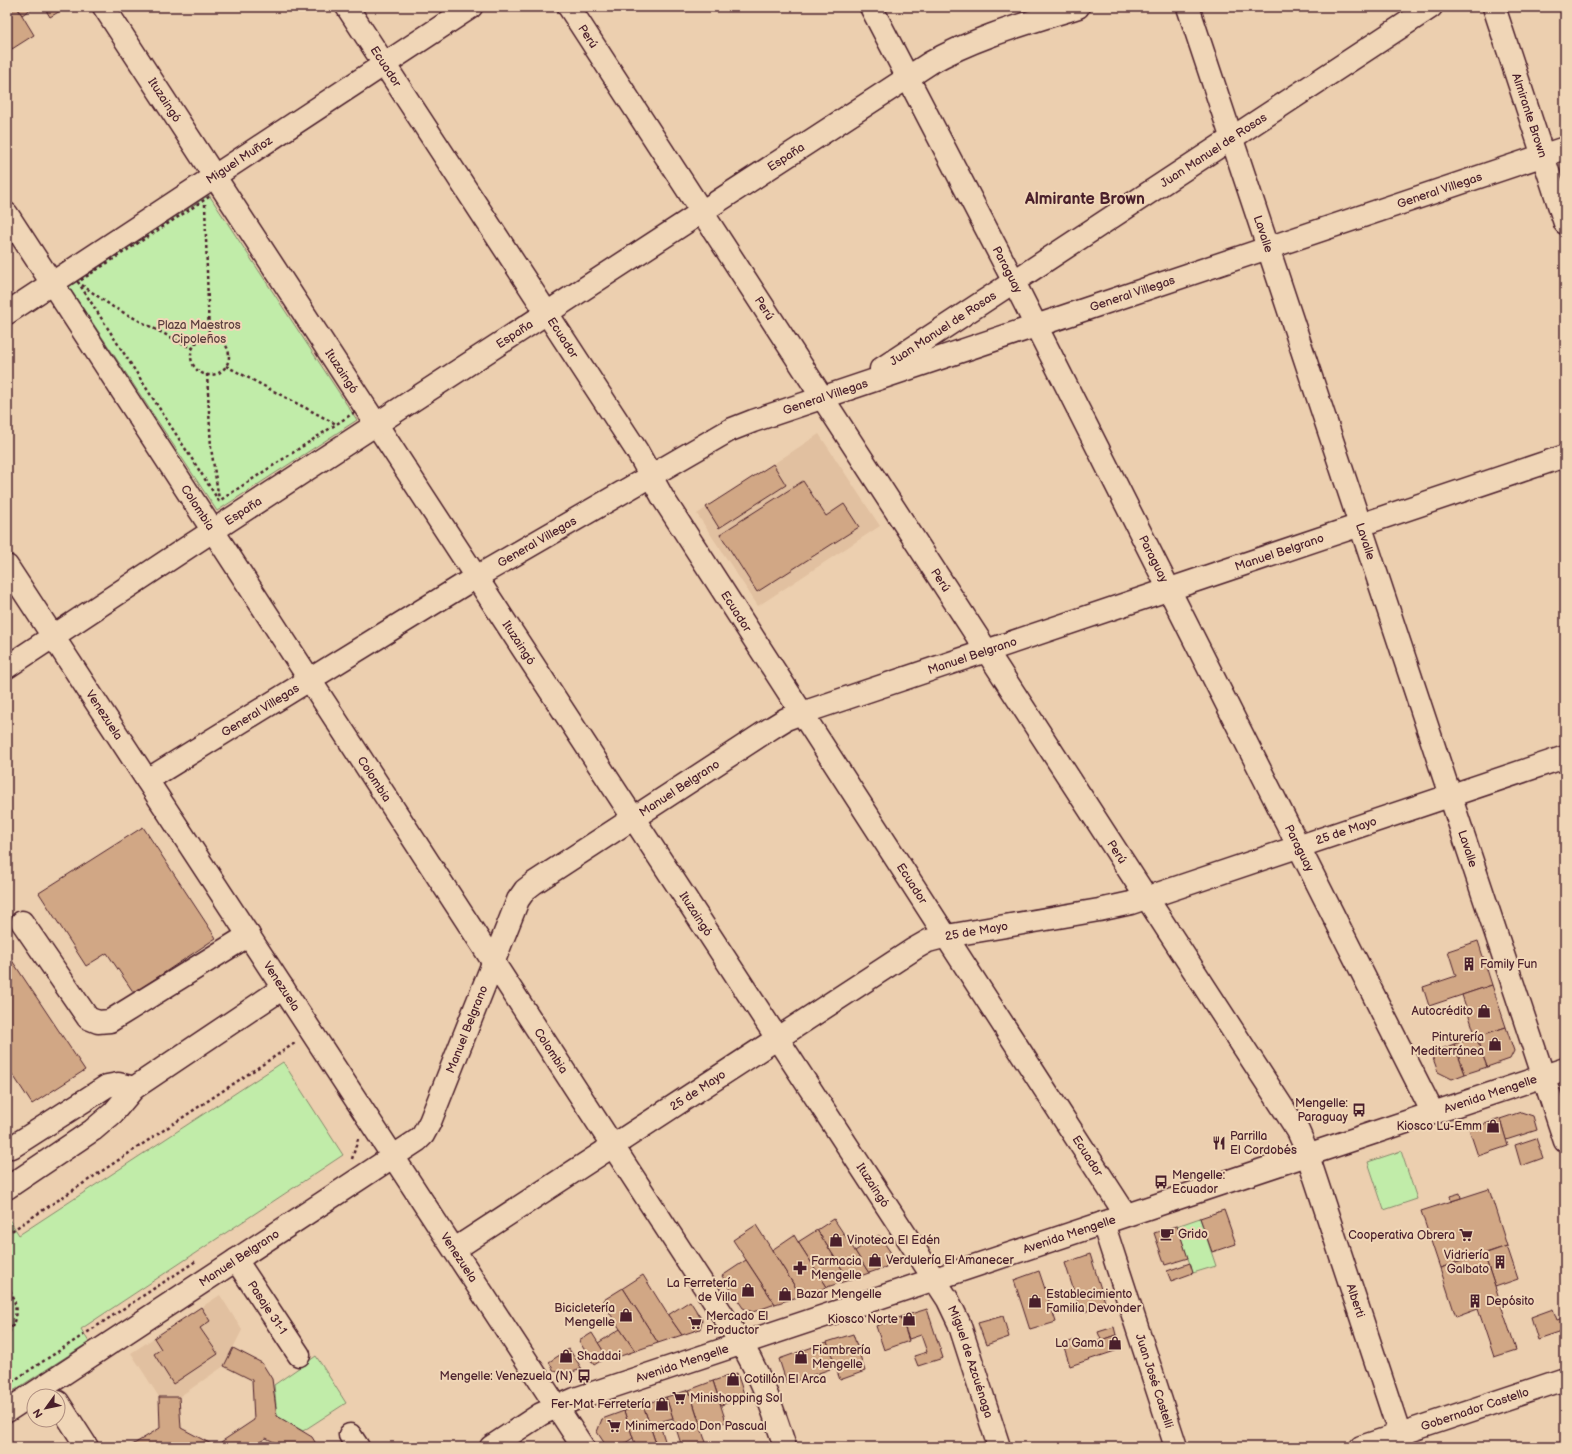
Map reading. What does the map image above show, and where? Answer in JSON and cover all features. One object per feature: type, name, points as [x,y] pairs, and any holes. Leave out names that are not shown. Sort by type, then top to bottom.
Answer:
[{"type":"street","name":"Ituzaingó","points":[[104,7],[935,1279]]},
{"type":"street","name":"Ecuador","points":[[347,7],[637,451],[663,498],[1126,1215]]},
{"type":"street","name":"Miguel Muñoz","points":[[7,313],[471,7]]},
{"type":"street","name":"Perú","points":[[569,7],[1296,1128],[1308,1154]]},
{"type":"street","name":"Paraguay","points":[[871,7],[1014,282],[1433,1113]]},
{"type":"street","name":"España","points":[[7,667],[376,424],[935,60],[988,37],[1078,7]]},
{"type":"street","name":"Lavalle","points":[[1188,7],[1565,1141]]},
{"type":"street","name":"Juan Manuel de Rosas","points":[[856,386],[1432,7]]},
{"type":"street","name":"Almirante Brown","points":[[1494,7],[1565,223]]},
{"type":"street","name":"General Villegas","points":[[147,780],[476,577],[730,430],[822,397],[1565,148]]},
{"type":"street","name":"Colombia","points":[[7,214],[754,1364],[763,1383],[785,1447]]},
{"type":"street","name":"Manuel Belgrano","points":[[61,1388],[236,1260],[418,1140],[426,1129],[518,900],[525,890],[773,726],[802,713],[1565,456]]},
{"type":"street","name":"Venezuela","points":[[7,566],[583,1447]]},
{"type":"street","name":"25 de Mayo","points":[[455,1250],[928,941],[946,936],[1099,910],[1131,903],[1565,757]]},
{"type":"street","points":[[22,922],[88,1018],[98,1022],[110,1021],[249,936]]},
{"type":"street","points":[[7,1188],[93,1130],[113,1113],[134,1088],[283,988]]},
{"type":"street","name":"Avenida Mengelle","points":[[491,1447],[557,1406],[575,1399],[1565,1069]]},
{"type":"street","points":[[7,1146],[12,1146],[107,1086],[118,1084],[134,1088]]},
{"type":"street","name":"Alberti","points":[[1308,1154],[1402,1441]]},
{"type":"street","name":"Juan José Castelli","points":[[1103,1223],[1176,1447]]},
{"type":"street","name":"Pasaje 31-1","points":[[236,1260],[299,1355]]},
{"type":"street","name":"Miguel de Azcuénaga","points":[[935,1279],[948,1300],[959,1323],[999,1447]]},
{"type":"street","name":"Gobernador Castello","points":[[1361,1447],[1402,1441],[1565,1379]]},
{"type":"street","name":"Manuel Belgrano","points":[[7,1411],[26,1404]]},
{"type":"street","points":[[66,1414],[87,1447]]},
{"type":"path","points":[[78,282],[215,193],[358,410],[219,501]]},
{"type":"path","points":[[205,199],[209,338]]},
{"type":"path","points":[[78,282],[113,307],[193,349]]},
{"type":"path","points":[[78,282],[219,501]]},
{"type":"path","points":[[209,338],[218,339],[226,348],[228,360],[226,366],[217,374],[208,374],[199,371],[194,366],[192,361],[193,349],[200,340],[209,338]]},
{"type":"path","points":[[226,366],[336,424]]},
{"type":"path","points":[[208,374],[211,448],[219,501]]},
{"type":"path","points":[[7,1234],[295,1043],[299,1050]]},
{"type":"path","points":[[347,1163],[354,1158],[359,1140],[354,1134]]},
{"type":"path","points":[[7,1385],[202,1257]]},
{"type":"path","points":[[7,1285],[16,1304],[16,1310],[13,1327],[7,1335]]},
{"type":"shaded area","points":[[819,434],[880,526],[758,606],[697,514]]},
{"type":"shaded area","points":[[220,1295],[242,1330],[224,1366],[179,1397],[159,1397],[131,1353]]},
{"type":"green space","name":"Plaza Maestros Cipoleños","points":[[209,195],[357,420],[217,511],[69,287]]},
{"type":"green space","points":[[283,1062],[343,1155],[81,1329],[89,1342],[7,1395],[7,1216],[19,1235]]},
{"type":"green space","points":[[1401,1151],[1417,1199],[1384,1210],[1368,1162]]},
{"type":"green space","points":[[1200,1218],[1216,1266],[1193,1273],[1177,1226]]},
{"type":"green space","points":[[316,1356],[346,1403],[303,1431],[277,1416],[274,1385]]},
{"type":"building","points":[[7,7],[17,7],[34,35],[12,49],[7,42]]},
{"type":"building","points":[[17,7],[34,7],[22,15]]},
{"type":"building","points":[[44,7],[67,7],[50,17]]},
{"type":"building","points":[[773,464],[786,485],[719,528],[706,507]]},
{"type":"building","points":[[803,481],[826,516],[844,504],[859,527],[757,592],[720,534]]},
{"type":"building","points":[[143,827],[216,938],[134,993],[107,953],[86,966],[39,893]]},
{"type":"building","name":"Family Fun","points":[[1478,941],[1492,985],[1429,1006],[1423,987],[1456,976],[1448,951]]},
{"type":"building","points":[[7,953],[85,1070],[32,1104],[13,1075],[7,1079]]},
{"type":"building","name":"Autocrédito","points":[[1492,985],[1506,1027],[1476,1037],[1462,995]]},
{"type":"building","name":"Pinturería Mediterránea","points":[[1506,1027],[1514,1051],[1510,1059],[1487,1067],[1476,1037]]},
{"type":"building","points":[[1476,1037],[1487,1067],[1465,1074],[1454,1044]]},
{"type":"building","points":[[1454,1044],[1465,1074],[1452,1079],[1438,1072],[1431,1053]]},
{"type":"building","points":[[1521,1112],[1533,1116],[1537,1130],[1506,1140],[1500,1119]]},
{"type":"building","points":[[1500,1119],[1508,1146],[1478,1156],[1469,1129]]},
{"type":"building","points":[[1536,1138],[1543,1158],[1521,1166],[1515,1145]]},
{"type":"building","name":"Cooperativa Obrera","points":[[1489,1189],[1507,1246],[1440,1268],[1421,1211]]},
{"type":"building","points":[[1460,1193],[1461,1198],[1451,1201],[1450,1196]]},
{"type":"building","points":[[1224,1210],[1236,1244],[1212,1252],[1200,1218]]},
{"type":"building","name":"Vinoteca El Edén","points":[[834,1219],[869,1273],[849,1280],[817,1230]]},
{"type":"building","points":[[756,1225],[801,1296],[775,1304],[733,1240]]},
{"type":"building","points":[[1177,1226],[1188,1258],[1165,1265],[1154,1233]]},
{"type":"building","points":[[817,1230],[849,1280],[827,1287],[798,1242]]},
{"type":"building","name":"Farmacia Mengelle","points":[[794,1235],[827,1287],[801,1296],[772,1250]]},
{"type":"building","name":"Verdulería El Amanecer","points":[[879,1235],[891,1253],[886,1267],[869,1273],[855,1251]]},
{"type":"building","name":"Vidriería Galbato","points":[[1507,1246],[1518,1279],[1495,1287],[1484,1254]]},
{"type":"building","points":[[1090,1254],[1106,1305],[1081,1313],[1065,1263]]},
{"type":"building","name":"Depósito","points":[[1484,1254],[1516,1350],[1494,1357],[1478,1309],[1456,1317],[1440,1268]]},
{"type":"building","name":"La Ferretería de Villa","points":[[746,1260],[775,1304],[753,1312],[743,1308],[722,1276]]},
{"type":"building","points":[[1190,1263],[1193,1273],[1171,1281],[1167,1271]]},
{"type":"building","name":"Establecimiento Familia Devonder","points":[[1039,1271],[1056,1322],[1030,1330],[1014,1280]]},
{"type":"building","points":[[643,1275],[682,1335],[658,1343],[623,1288]]},
{"type":"building","name":"Bicicletería Mengelle","points":[[623,1288],[658,1343],[635,1351],[602,1301]]},
{"type":"building","points":[[690,1301],[702,1320],[700,1329],[682,1335],[668,1315]]},
{"type":"building","points":[[201,1307],[210,1321],[200,1328],[218,1354],[173,1384],[154,1354],[161,1349],[154,1338]]},
{"type":"building","points":[[927,1309],[943,1358],[918,1366],[914,1356],[927,1352],[921,1335],[909,1339],[901,1317]]},
{"type":"building","points":[[1553,1309],[1557,1320],[1565,1317],[1565,1331],[1538,1340],[1531,1317]]},
{"type":"building","points":[[1003,1316],[1009,1337],[986,1345],[978,1323]]},
{"type":"building","points":[[901,1317],[909,1341],[884,1350],[876,1326]]},
{"type":"building","points":[[1114,1327],[1116,1335],[1101,1340],[1098,1332]]},
{"type":"building","points":[[620,1329],[635,1351],[609,1360],[598,1343]]},
{"type":"building","points":[[592,1333],[607,1357],[594,1365],[579,1341]]},
{"type":"building","points":[[853,1334],[865,1371],[840,1380],[827,1342]]},
{"type":"building","points":[[1116,1335],[1121,1349],[1070,1366],[1063,1344],[1078,1339],[1080,1347]]},
{"type":"building","points":[[827,1342],[836,1367],[787,1384],[779,1359]]},
{"type":"building","points":[[233,1348],[262,1363],[272,1379],[277,1416],[312,1437],[318,1447],[284,1447],[266,1438],[252,1447],[177,1447],[171,1443],[165,1447],[129,1447],[160,1428],[159,1397],[179,1397],[181,1428],[215,1446],[254,1420],[252,1380],[224,1366]]},
{"type":"building","name":"Shaddai","points":[[569,1349],[582,1369],[565,1374],[554,1371],[549,1362]]},
{"type":"building","points":[[737,1373],[745,1397],[721,1405],[713,1381]]},
{"type":"building","points":[[713,1381],[726,1422],[702,1430],[689,1390]]},
{"type":"building","points":[[689,1390],[708,1447],[682,1447],[666,1397]]},
{"type":"building","points":[[666,1397],[673,1418],[659,1422],[667,1447],[657,1447],[643,1405]]},
{"type":"building","points":[[643,1405],[657,1447],[636,1447],[624,1411]]},
{"type":"building","name":"Minimercado Don Pascual","points":[[624,1411],[633,1438],[619,1447],[607,1447],[597,1432],[602,1419]]},
{"type":"place","name":"Family Fun","points":[[1469,964]]},
{"type":"place","name":"Autocrédito","points":[[1484,1011]]},
{"type":"place","name":"Pinturería Mediterránea","points":[[1495,1044]]},
{"type":"place","name":"Mengelle: Paraguay","points":[[1359,1110]]},
{"type":"place","name":"Kiosco Lu-Emm","points":[[1493,1126]]},
{"type":"place","name":"Parrilla El Cordobés","points":[[1219,1143]]},
{"type":"place","name":"Mengelle: Ecuador","points":[[1161,1182]]},
{"type":"place","name":"Grido","points":[[1167,1234]]},
{"type":"place","name":"Cooperativa Obrera","points":[[1466,1235]]},
{"type":"place","name":"Vinoteca El Edén","points":[[836,1240]]},
{"type":"place","name":"Verdulería El Amanecer","points":[[875,1260]]},
{"type":"place","name":"Vidriería Galbato","points":[[1500,1262]]},
{"type":"place","name":"Farmacia Mengelle","points":[[800,1268]]},
{"type":"place","name":"La Ferretería de Villa","points":[[748,1290]]},
{"type":"place","name":"Bazar Mengelle","points":[[785,1294]]},
{"type":"place","name":"Establecimiento Familia Devonder","points":[[1035,1301]]},
{"type":"place","name":"Depósito","points":[[1475,1301]]},
{"type":"place","name":"Bicicletería Mengelle","points":[[626,1315]]},
{"type":"place","name":"Kiosco Norte","points":[[909,1319]]},
{"type":"place","name":"Mercado El Productor","points":[[695,1323]]},
{"type":"place","name":"La Gama","points":[[1115,1343]]},
{"type":"place","name":"Shaddai","points":[[566,1356]]},
{"type":"place","name":"Fiambrería Mengelle","points":[[801,1357]]},
{"type":"place","name":"Mengelle: Venezuela (N)","points":[[584,1376]]},
{"type":"place","name":"Cotillón El Arca","points":[[733,1379]]},
{"type":"place","name":"Minishopping Sol","points":[[679,1398]]},
{"type":"place","name":"Fer-Mat Ferretería","points":[[662,1404]]},
{"type":"place","name":"Minimercado Don Pascual","points":[[614,1426]]},
{"type":"district","name":"Almirante Brown","points":[[1085,199]]}]
